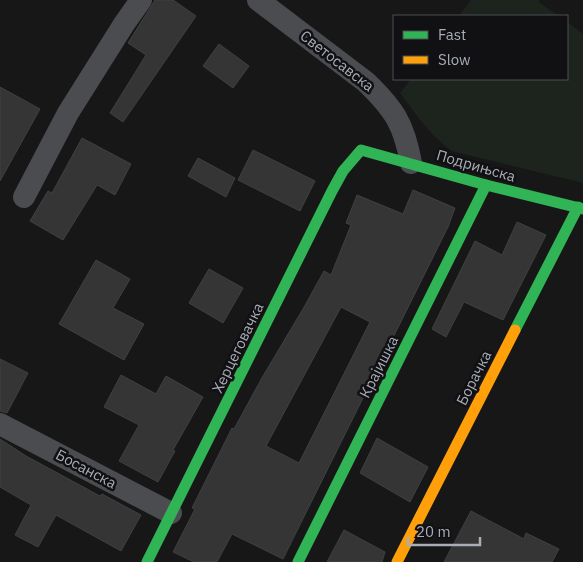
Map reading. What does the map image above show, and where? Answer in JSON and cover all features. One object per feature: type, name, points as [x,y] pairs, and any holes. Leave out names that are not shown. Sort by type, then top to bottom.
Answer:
[{"type":"street","points":[[24,197],[68,113],[141,0]]},
{"type":"street","name":"Светосавска","points":[[258,0],[378,93],[395,114],[407,138],[412,163]]},
{"type":"street","name":"Подрињска","points":[[361,150],[486,185],[581,208]]},
{"type":"street","name":"Херцеговачка","points":[[146,562],[332,191],[343,171],[361,150]]},
{"type":"street","name":"Крајишка","points":[[298,562],[486,185]]},
{"type":"street","name":"Борачка","points":[[397,562],[581,208]]},
{"type":"street","name":"Босанска","points":[[0,424],[171,514]]},
{"type":"shaded area","points":[[471,0],[540,0],[539,2],[557,15],[460,15]]},
{"type":"shaded area","points":[[568,23],[583,34],[583,183],[452,151],[430,132],[400,93],[410,80],[568,80]]},
{"type":"building","points":[[155,0],[173,0],[196,16],[123,122],[110,113],[146,55],[128,43]]},
{"type":"building","points":[[219,44],[249,66],[233,88],[203,66]]},
{"type":"building","points":[[0,87],[40,109],[0,181]]},
{"type":"building","points":[[82,138],[131,164],[115,195],[97,185],[63,240],[30,221],[48,191],[52,193]]},
{"type":"building","points":[[253,150],[315,181],[300,211],[238,180]]},
{"type":"building","points":[[198,158],[235,178],[226,197],[188,176]]},
{"type":"building","points":[[413,190],[455,208],[448,227],[283,559],[232,534],[217,562],[194,562],[173,552],[195,509],[192,508],[232,428],[234,429],[324,271],[331,275],[351,225],[346,223],[357,195],[403,214]],"holes":[[[341,307],[370,322],[299,463],[266,446]]]},
{"type":"building","points":[[517,222],[546,235],[503,320],[464,302],[446,337],[432,329],[475,241],[502,255]]},
{"type":"building","points":[[96,260],[130,279],[113,308],[144,324],[124,360],[59,324]]},
{"type":"building","points":[[209,269],[243,288],[223,323],[189,303]]},
{"type":"building","points":[[0,359],[28,373],[7,413],[0,411]]},
{"type":"building","points":[[121,375],[156,394],[166,376],[203,397],[173,450],[175,451],[158,482],[119,461],[139,425],[104,407]]},
{"type":"building","points":[[377,438],[428,467],[410,502],[360,473]]},
{"type":"building","points":[[0,439],[26,456],[100,496],[102,494],[141,515],[121,551],[56,515],[38,547],[15,535],[31,505],[0,487]]},
{"type":"building","points":[[471,511],[524,539],[526,533],[559,549],[552,562],[444,562]]},
{"type":"building","points":[[344,530],[385,552],[382,562],[327,562]]},
{"type":"traffic: fast","points":[[147,562],[332,191],[343,171],[361,150],[486,185],[583,209]]},
{"type":"traffic: fast","points":[[298,562],[486,185]]},
{"type":"traffic: fast","points":[[515,330],[578,207]]},
{"type":"traffic: slow","points":[[397,562],[515,330]]}]
